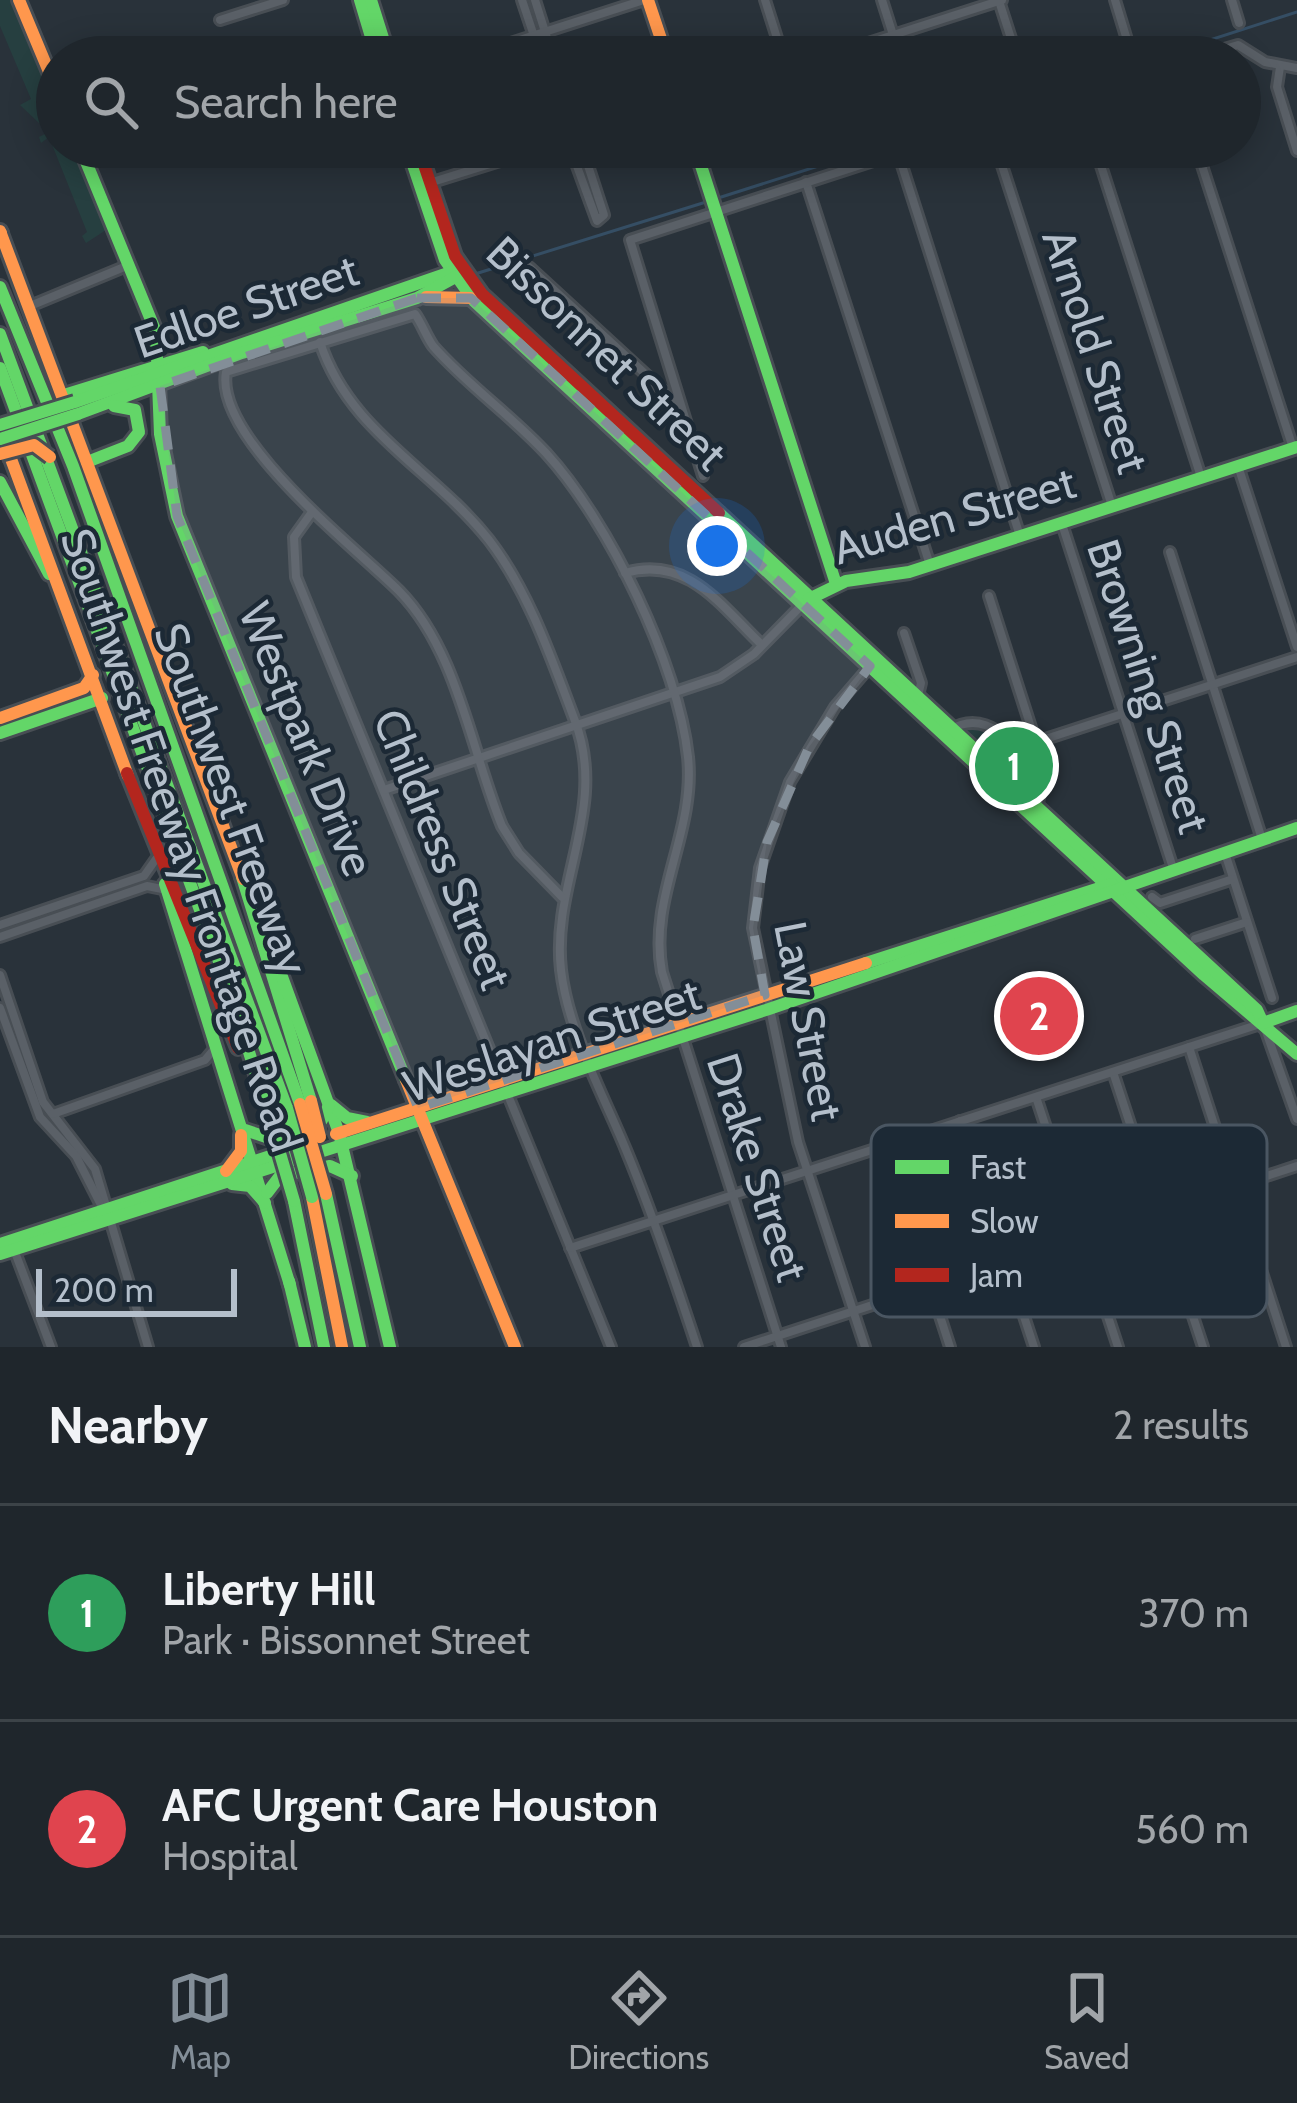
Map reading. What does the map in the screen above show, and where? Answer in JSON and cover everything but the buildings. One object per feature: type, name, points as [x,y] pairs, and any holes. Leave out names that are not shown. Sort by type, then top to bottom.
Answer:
[{"type":"main road","points":[[20,0],[36,40]]},
{"type":"main road","points":[[360,0],[371,36]]},
{"type":"main road","points":[[371,0],[382,36]]},
{"type":"main road","points":[[646,0],[659,36]]},
{"type":"main road","name":"Westpark Drive","points":[[89,168],[156,332],[164,465],[177,516],[515,1347]]},
{"type":"main road","name":"Bissonnet Street","points":[[418,168],[457,274],[471,298],[568,380]]},
{"type":"main road","name":"Bissonnet Street","points":[[422,168],[425,183]]},
{"type":"main road","points":[[702,168],[836,584]]},
{"type":"main road","name":"Southwest Freeway Frontage Road","points":[[0,232],[329,1102],[352,1177],[390,1347]]},
{"type":"main road","name":"Bissonnet Street","points":[[457,274],[1114,887],[1257,1010],[1263,1023],[1294,1050]]},
{"type":"main road","name":"Edloe Street","points":[[0,427],[134,395],[160,375],[417,298],[457,274]]},
{"type":"main road","name":"Edloe Street","points":[[102,402],[241,342],[314,331],[457,274]]},
{"type":"main road","name":"Southwest Freeway","points":[[0,287],[73,466],[300,1104]]},
{"type":"main road","name":"Edloe Street","points":[[417,298],[471,298]]},
{"type":"main road","points":[[0,323],[200,869]]},
{"type":"main road","points":[[0,334],[200,869],[300,1104],[324,1195],[342,1347]]},
{"type":"main road","name":"Southwest Freeway","points":[[0,368],[260,1086],[293,1202],[324,1347]]},
{"type":"main road","points":[[64,395],[160,375]]},
{"type":"main road","points":[[134,395],[148,400],[160,421]]},
{"type":"main road","points":[[87,461],[128,448],[140,430],[132,408],[102,402]]},
{"type":"main road","name":"Edloe Street","points":[[0,439],[37,420]]},
{"type":"main road","name":"Southwest Freeway Frontage Road","points":[[0,427],[94,675],[218,1042],[257,1166],[303,1347]]},
{"type":"main road","points":[[0,454],[34,445],[50,457]]},
{"type":"main road","name":"Auden Street","points":[[807,601],[836,584],[930,565],[1295,448]]},
{"type":"main road","points":[[0,482],[70,610]]},
{"type":"main road","points":[[0,731],[84,688],[94,675]]},
{"type":"main road","points":[[0,718],[102,698]]},
{"type":"main road","points":[[127,772],[245,1067],[260,1086]]},
{"type":"main road","name":"Weslayan Street","points":[[105,1215],[216,1184],[341,1139],[372,1123],[505,1087],[1297,828]]},
{"type":"main road","points":[[242,877],[354,1303],[360,1347]]},
{"type":"main road","points":[[1263,1023],[1297,1011]]},
{"type":"main road","points":[[245,1130],[269,1138],[322,1120],[329,1102],[347,1118],[372,1123]]},
{"type":"main road","name":"Weslayan Street","points":[[341,1139],[366,1138],[420,1113]]},
{"type":"main road","points":[[226,1172],[242,1146],[239,1114]]},
{"type":"main road","points":[[268,1206],[267,1188],[280,1175],[330,1166],[352,1177],[356,1150],[366,1138]]},
{"type":"main road","name":"Weslayan Street","points":[[6,1247],[226,1172],[257,1166]]},
{"type":"main road","points":[[216,1184],[250,1186],[268,1206]]},
{"type":"street","points":[[220,20],[283,0]]},
{"type":"street","points":[[522,0],[534,35]]},
{"type":"street","points":[[535,0],[546,36]]},
{"type":"street","points":[[531,36],[646,0]]},
{"type":"street","points":[[765,0],[776,36]]},
{"type":"street","points":[[882,0],[893,35]]},
{"type":"street","points":[[890,36],[1000,0],[1011,36]]},
{"type":"street","points":[[1114,0],[1126,36]]},
{"type":"street","points":[[1232,0],[1239,23]]},
{"type":"street","points":[[1261,57],[1280,67],[1297,68]]},
{"type":"street","points":[[1280,67],[1277,87],[1297,151]]},
{"type":"street","points":[[425,183],[475,168]]},
{"type":"street","points":[[578,168],[597,221],[604,215],[589,168]]},
{"type":"street","points":[[703,476],[630,240],[713,204],[850,168]]},
{"type":"street","points":[[903,168],[1020,536]]},
{"type":"street","name":"Arnold Street","points":[[1003,168],[1112,506]]},
{"type":"street","points":[[1102,168],[1201,477]]},
{"type":"street","points":[[1203,168],[1295,448]]},
{"type":"street","points":[[806,182],[930,565]]},
{"type":"street","points":[[30,306],[129,265]]},
{"type":"street","points":[[529,267],[681,407]]},
{"type":"street","name":"Edloe Street","points":[[312,512],[259,451],[224,377],[314,331],[411,313]]},
{"type":"street","name":"Drake Street","points":[[411,313],[434,347],[561,470],[625,573],[674,695],[689,764],[688,808],[658,928],[662,972],[781,1347]]},
{"type":"street","points":[[314,331],[352,407],[466,515],[502,559],[577,726],[587,787],[585,823],[562,897],[563,984],[655,1220],[697,1347]]},
{"type":"street","points":[[645,374],[656,371],[665,359]]},
{"type":"street","points":[[1238,466],[1297,646]]},
{"type":"street","points":[[312,512],[403,595],[427,630],[502,826],[519,854],[562,897]]},
{"type":"street","name":"Childress Street","points":[[312,512],[294,537],[293,569],[610,1347]]},
{"type":"street","name":"Browning Street","points":[[1063,524],[1173,868]]},
{"type":"street","points":[[1170,552],[1262,839]]},
{"type":"street","points":[[625,573],[658,567],[686,574],[762,645]]},
{"type":"street","points":[[988,596],[1036,742]]},
{"type":"street","name":"Auden Street","points":[[384,790],[720,677],[807,601]]},
{"type":"street","points":[[904,633],[921,682],[916,702]]},
{"type":"street","points":[[1021,747],[1297,657]]},
{"type":"street","name":"Law Street","points":[[865,1347],[808,1171],[753,928],[767,842],[808,747],[873,663]]},
{"type":"street","points":[[948,731],[965,722],[984,723],[1021,747],[1042,782],[1035,811]]},
{"type":"street","name":"Browning Street","points":[[1225,851],[1272,998]]},
{"type":"street","points":[[0,937],[144,876],[156,860]]},
{"type":"street","points":[[1152,897],[1160,903],[1234,879]]},
{"type":"street","points":[[0,925],[147,886],[166,890]]},
{"type":"street","points":[[1195,939],[1247,922]]},
{"type":"street","points":[[0,974],[52,1115],[87,1154],[148,1347]]},
{"type":"street","points":[[0,1008],[40,1117],[76,1156],[105,1215]]},
{"type":"street","points":[[948,1125],[1263,1023],[1297,1119]]},
{"type":"street","points":[[40,1117],[205,1060],[218,1042]]},
{"type":"street","points":[[1189,1047],[1214,1125]]},
{"type":"street","points":[[1279,1064],[1294,1050]]},
{"type":"street","points":[[205,1060],[226,1070]]},
{"type":"street","points":[[1113,1072],[1131,1125]]},
{"type":"street","points":[[1036,1097],[1045,1125]]},
{"type":"street","points":[[960,1121],[961,1125]]},
{"type":"street","points":[[570,1248],[871,1151]]},
{"type":"street","points":[[1267,1176],[1297,1166]]},
{"type":"street","points":[[6,1247],[51,1347]]},
{"type":"street","points":[[1267,1288],[1286,1347]]},
{"type":"street","points":[[744,1347],[871,1305]]},
{"type":"street","points":[[940,1317],[950,1347]]},
{"type":"street","points":[[1024,1317],[1034,1347]]},
{"type":"street","points":[[1108,1317],[1118,1347]]},
{"type":"street","points":[[1193,1317],[1203,1347]]},
{"type":"highlighted area","points":[[417,298],[471,298],[870,666],[809,747],[767,842],[753,928],[765,995],[418,1108],[177,516],[160,386]]},
{"type":"green space","points":[[0,0],[11,0],[36,60],[36,120],[20,105],[31,99],[0,26]]},
{"type":"green space","points":[[61,168],[81,168],[106,230],[86,243],[82,236],[87,232]]},
{"type":"green space","points":[[966,727],[992,735],[1017,751],[1034,773],[1035,800],[965,735]]},
{"type":"waterway","points":[[1222,36],[1297,12]]},
{"type":"waterway","points":[[715,199],[812,168]]},
{"type":"waterway","points":[[475,274],[706,202]]},
{"type":"traffic: fast","points":[[360,0],[371,36]]},
{"type":"traffic: fast","points":[[371,0],[382,36]]},
{"type":"traffic: fast","points":[[89,168],[156,332],[160,434],[177,516],[406,1080]]},
{"type":"traffic: fast","points":[[414,168],[445,260],[474,301],[1204,975],[1297,1054]]},
{"type":"traffic: fast","points":[[702,168],[836,584]]},
{"type":"traffic: fast","points":[[75,402],[454,271]]},
{"type":"traffic: fast","points":[[78,414],[242,353],[417,298],[461,274]]},
{"type":"traffic: fast","points":[[0,287],[73,466],[300,1104]]},
{"type":"traffic: fast","points":[[0,334],[287,1108]]},
{"type":"traffic: fast","points":[[64,395],[203,352]]},
{"type":"traffic: fast","points":[[0,368],[231,994],[272,1126]]},
{"type":"traffic: fast","points":[[0,425],[75,402]]},
{"type":"traffic: fast","points":[[87,462],[128,446],[139,432],[135,410],[114,406]]},
{"type":"traffic: fast","points":[[0,439],[78,414]]},
{"type":"traffic: fast","points":[[809,599],[846,581],[909,572],[1297,447]]},
{"type":"traffic: fast","points":[[0,482],[49,574]]},
{"type":"traffic: fast","points":[[719,513],[1257,1010],[1263,1023]]},
{"type":"traffic: fast","points":[[0,733],[102,698]]},
{"type":"traffic: fast","points":[[0,1254],[769,1009],[1297,828]]},
{"type":"traffic: fast","points":[[242,877],[311,1101]]},
{"type":"traffic: fast","points":[[165,884],[290,1285]]},
{"type":"traffic: fast","points":[[866,963],[1112,884]]},
{"type":"traffic: fast","points":[[269,941],[339,1133],[390,1347]]},
{"type":"traffic: fast","points":[[1263,1023],[1297,1011]]},
{"type":"traffic: fast","points":[[245,1130],[269,1138],[322,1120],[329,1105]]},
{"type":"traffic: fast","points":[[331,1105],[347,1118],[367,1122]]},
{"type":"traffic: fast","points":[[287,1108],[312,1197]]},
{"type":"traffic: fast","points":[[272,1126],[294,1201]]},
{"type":"traffic: fast","points":[[0,1244],[301,1146]]},
{"type":"traffic: fast","points":[[267,1193],[280,1176],[330,1166],[352,1176]]},
{"type":"traffic: fast","points":[[232,1184],[250,1186],[265,1203]]},
{"type":"traffic: fast","points":[[326,1194],[360,1347]]},
{"type":"traffic: fast","points":[[294,1201],[324,1347]]},
{"type":"traffic: fast","points":[[289,1281],[305,1347]]},
{"type":"traffic: slow","points":[[19,0],[36,41]]},
{"type":"traffic: slow","points":[[648,0],[660,36]]},
{"type":"traffic: slow","points":[[0,231],[243,879]]},
{"type":"traffic: slow","points":[[426,297],[471,298]]},
{"type":"traffic: slow","points":[[0,429],[128,776]]},
{"type":"traffic: slow","points":[[0,454],[34,445],[50,457]]},
{"type":"traffic: slow","points":[[0,718],[84,688],[93,675]]},
{"type":"traffic: slow","points":[[336,1134],[866,963]]},
{"type":"traffic: slow","points":[[406,1080],[515,1347]]},
{"type":"traffic: slow","points":[[311,1101],[320,1137]]},
{"type":"traffic: slow","points":[[300,1104],[326,1194]]},
{"type":"traffic: slow","points":[[226,1171],[241,1151],[241,1135]]},
{"type":"traffic: slow","points":[[312,1197],[342,1347]]},
{"type":"traffic: jam","points":[[425,168],[455,256],[482,294],[719,513]]},
{"type":"traffic: jam","points":[[127,773],[238,1048]]},
{"type":"place","name":"Liberty Hill","points":[[1014,766]]},
{"type":"place","name":"AFC Urgent Care Houston","points":[[1039,1016]]}]
